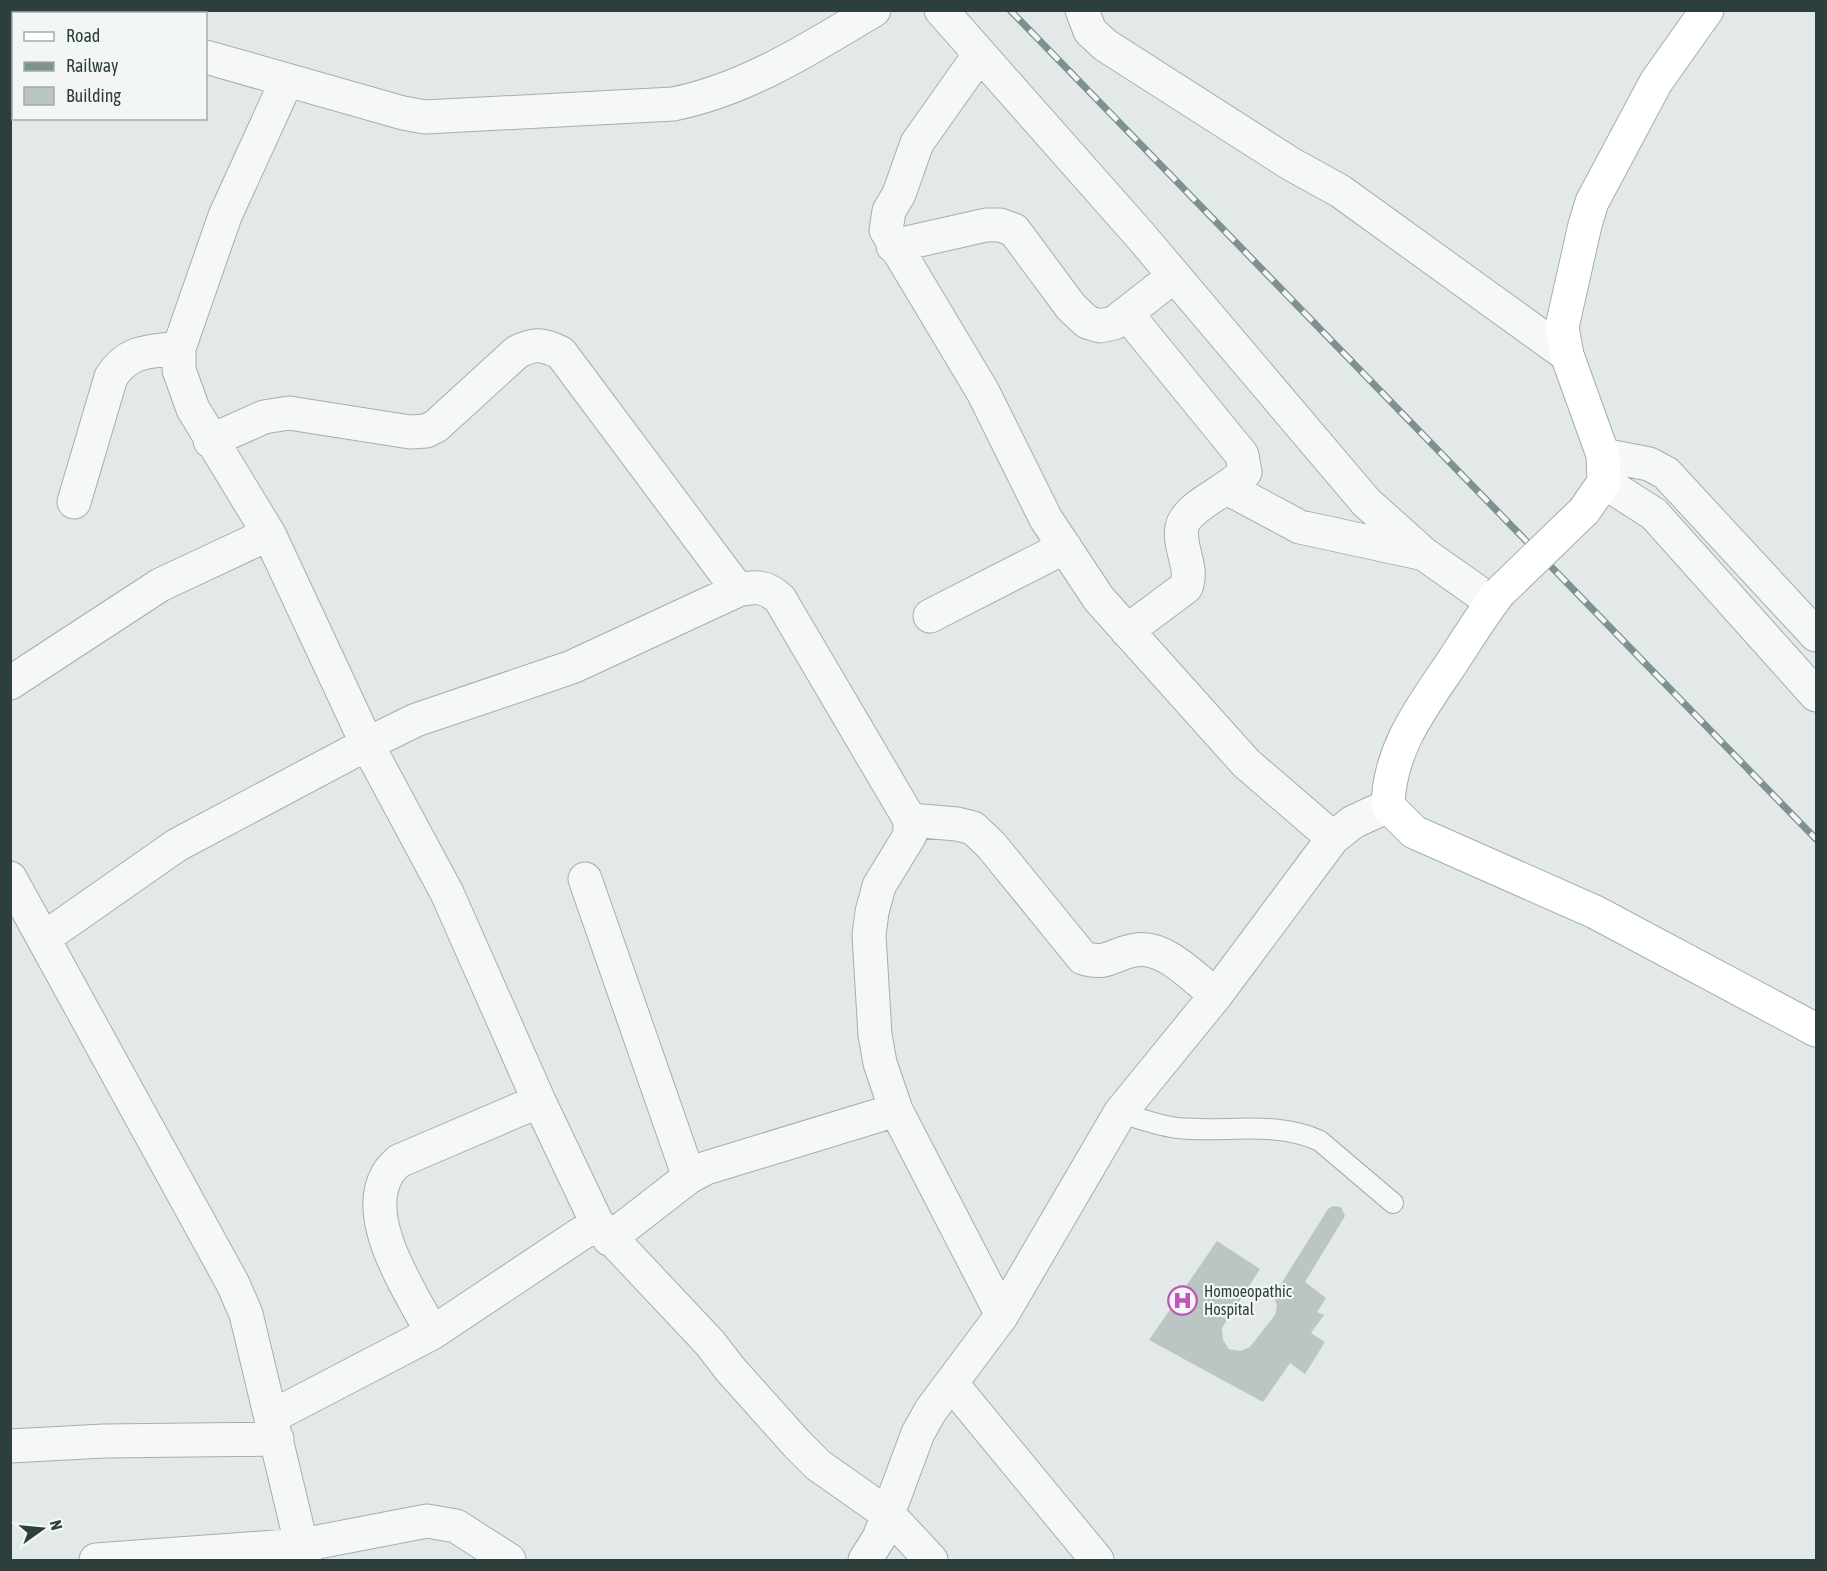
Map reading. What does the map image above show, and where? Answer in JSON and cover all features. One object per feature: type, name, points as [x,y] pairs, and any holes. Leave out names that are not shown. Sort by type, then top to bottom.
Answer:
[{"type":"street","points":[[207,57],[425,117],[673,104],[701,99],[736,85],[814,45],[874,10]]},
{"type":"street","points":[[941,10],[1139,234],[1366,502],[1424,554],[1496,598]]},
{"type":"street","points":[[1082,10],[1090,31],[1105,45],[1291,164],[1340,191],[1567,355]]},
{"type":"street","points":[[1707,10],[1656,82],[1593,202],[1562,327],[1567,355],[1604,468],[1654,514],[1816,695]]},
{"type":"street","points":[[980,54],[911,154],[899,194],[889,211],[886,230],[893,246],[983,392],[1046,519],[1099,599],[1246,763],[1334,838]]},
{"type":"street","points":[[287,80],[225,216],[179,348],[179,370],[184,386],[210,441],[268,534],[367,744],[447,893],[539,1101],[603,1231],[710,1343],[730,1369],[797,1444],[818,1465],[889,1515],[931,1560]]},
{"type":"street","points":[[893,246],[986,225],[1000,225],[1014,230],[1071,307],[1087,322],[1100,326],[1114,323],[1174,276]]},
{"type":"street","points":[[1127,314],[1242,455],[1245,472],[1227,488],[1193,510],[1182,525],[1182,540],[1190,577],[1186,587],[1127,631]]},
{"type":"street","points":[[210,441],[264,417],[289,413],[410,432],[426,431],[436,426],[517,352],[532,344],[545,345],[561,353],[738,590]]},
{"type":"street","points":[[74,502],[111,377],[121,362],[135,354],[179,348]]},
{"type":"street","points":[[1604,468],[1649,464],[1666,473],[1816,635]]},
{"type":"street","points":[[1604,468],[1584,511],[1496,598],[1411,724],[1397,752],[1388,784],[1388,806],[1414,832],[1595,912],[1816,1030]]},
{"type":"street","points":[[1227,488],[1300,527],[1424,554]]},
{"type":"street","points":[[10,683],[160,585],[268,534]]},
{"type":"street","points":[[930,616],[1065,547]]},
{"type":"street","points":[[44,938],[177,845],[416,720],[572,667],[738,590],[756,586],[770,590],[780,599],[910,820],[910,835],[879,886],[869,935],[875,1035],[880,1063],[896,1110],[1002,1315]]},
{"type":"street","points":[[865,1560],[879,1538],[889,1515],[918,1433],[951,1383],[1002,1315],[1120,1113],[1216,995],[1334,838],[1353,822],[1388,806]]},
{"type":"street","points":[[910,820],[957,824],[973,828],[992,845],[1083,958],[1099,963],[1136,950],[1155,951],[1216,995]]},
{"type":"street","points":[[10,878],[233,1284],[246,1314],[303,1553]]},
{"type":"street","points":[[585,879],[689,1177]]},
{"type":"street","points":[[432,1333],[386,1241],[380,1220],[386,1175],[399,1161],[539,1101]]},
{"type":"street","points":[[10,1446],[274,1428],[706,1168],[896,1110]]},
{"type":"street","points":[[951,1383],[1097,1560]]},
{"type":"street","points":[[111,1560],[303,1553],[427,1521],[456,1526],[509,1560]]},
{"type":"lane","points":[[1120,1113],[1176,1128],[1287,1129],[1306,1134],[1320,1141],[1393,1203]]},
{"type":"building","points":[[1333,1206],[1341,1207],[1345,1216],[1305,1282],[1326,1298],[1317,1312],[1324,1315],[1311,1333],[1325,1342],[1305,1374],[1290,1363],[1263,1402],[1149,1340],[1217,1241],[1260,1269],[1222,1328],[1223,1340],[1229,1349],[1240,1351],[1250,1347],[1275,1315],[1277,1306],[1274,1295],[1328,1209]]},
{"type":"railway","points":[[1010,10],[1816,839]]},
{"type":"place","name":"Homoeopathic Hospital","points":[[1183,1300]]}]
